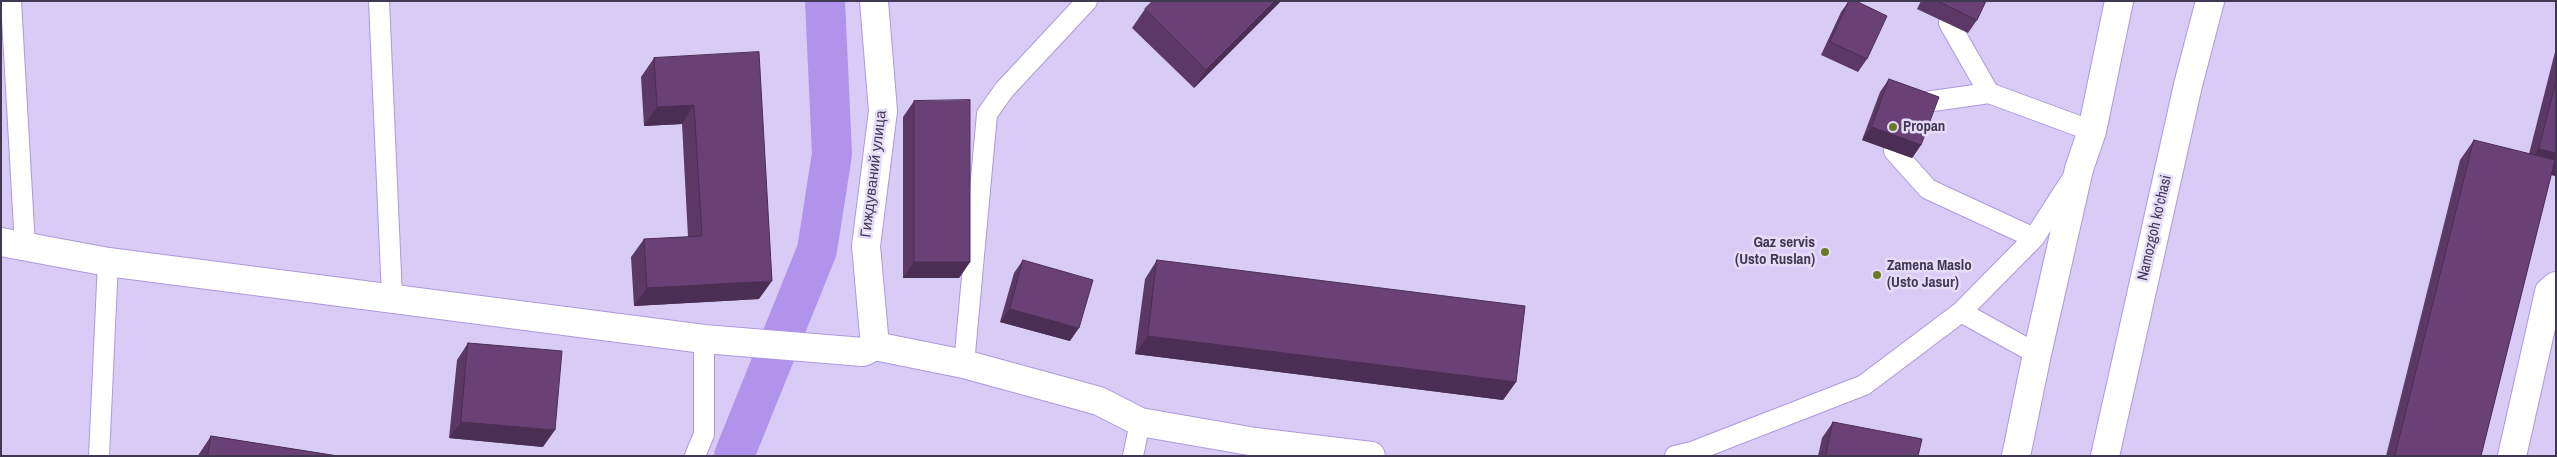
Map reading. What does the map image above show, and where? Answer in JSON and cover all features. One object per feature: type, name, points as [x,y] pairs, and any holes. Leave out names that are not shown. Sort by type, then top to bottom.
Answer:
[{"type":"street","name":"Гиждуваний улица","points":[[869,349],[866,246],[884,111],[874,1]]},
{"type":"street","points":[[2016,456],[2079,169],[2092,131],[2119,1]]},
{"type":"street","name":"Namozgoh ko'chasi","points":[[2105,456],[2188,85],[2210,1]]},
{"type":"street","points":[[13,244],[108,262],[392,297],[704,339],[869,349],[964,364],[1099,402],[1140,422],[1255,442],[1371,456]]},
{"type":"street","points":[[2512,456],[2549,292],[2556,286]]},
{"type":"lane","points":[[11,1],[13,244]]},
{"type":"lane","points":[[379,1],[392,297]]},
{"type":"lane","points":[[964,364],[988,114],[1004,90],[1087,1]]},
{"type":"lane","points":[[1949,24],[1989,93]]},
{"type":"lane","points":[[1912,104],[1989,93],[2092,131]]},
{"type":"lane","points":[[1894,151],[1928,189],[2034,238]]},
{"type":"lane","points":[[1675,456],[1692,452],[1864,385],[1962,312],[2034,238],[2079,169]]},
{"type":"lane","points":[[99,456],[108,262]]},
{"type":"lane","points":[[1962,312],[2037,354]]},
{"type":"lane","points":[[695,456],[704,434],[704,339]]},
{"type":"lane","points":[[1133,456],[1140,422]]},
{"type":"building","points":[[1153,1],[1275,1],[1206,70],[1145,9]]},
{"type":"building","points":[[1849,1],[1856,1],[1887,16],[1867,59],[1830,42]]},
{"type":"building","points":[[1938,1],[1986,1],[1977,20]]},
{"type":"building","points":[[759,52],[772,281],[647,288],[644,239],[702,236],[694,105],[657,107],[654,58]]},
{"type":"building","points":[[1889,79],[1939,97],[1921,145],[1872,127]]},
{"type":"building","points":[[2556,82],[2556,153],[2539,149]]},
{"type":"building","points":[[970,100],[970,262],[914,262],[914,101]]},
{"type":"building","points":[[2474,140],[2555,160],[2481,456],[2395,456]]},
{"type":"building","points":[[1023,260],[1093,280],[1079,328],[1010,309]]},
{"type":"building","points":[[1157,260],[1525,306],[1516,382],[1148,336]]},
{"type":"building","points":[[468,343],[562,351],[555,430],[461,422]]},
{"type":"building","points":[[1833,422],[1922,439],[1918,456],[1826,456]]},
{"type":"building","points":[[211,436],[338,456],[208,456]]},
{"type":"waterway","points":[[734,456],[817,250],[832,154],[825,1]]},
{"type":"place","name":"Propan","points":[[1893,127]]},
{"type":"place","name":"Gaz servis (Usto Ruslan)","points":[[1825,252]]},
{"type":"place","name":"Zamena Maslo (Usto Jasur)","points":[[1877,275]]}]
